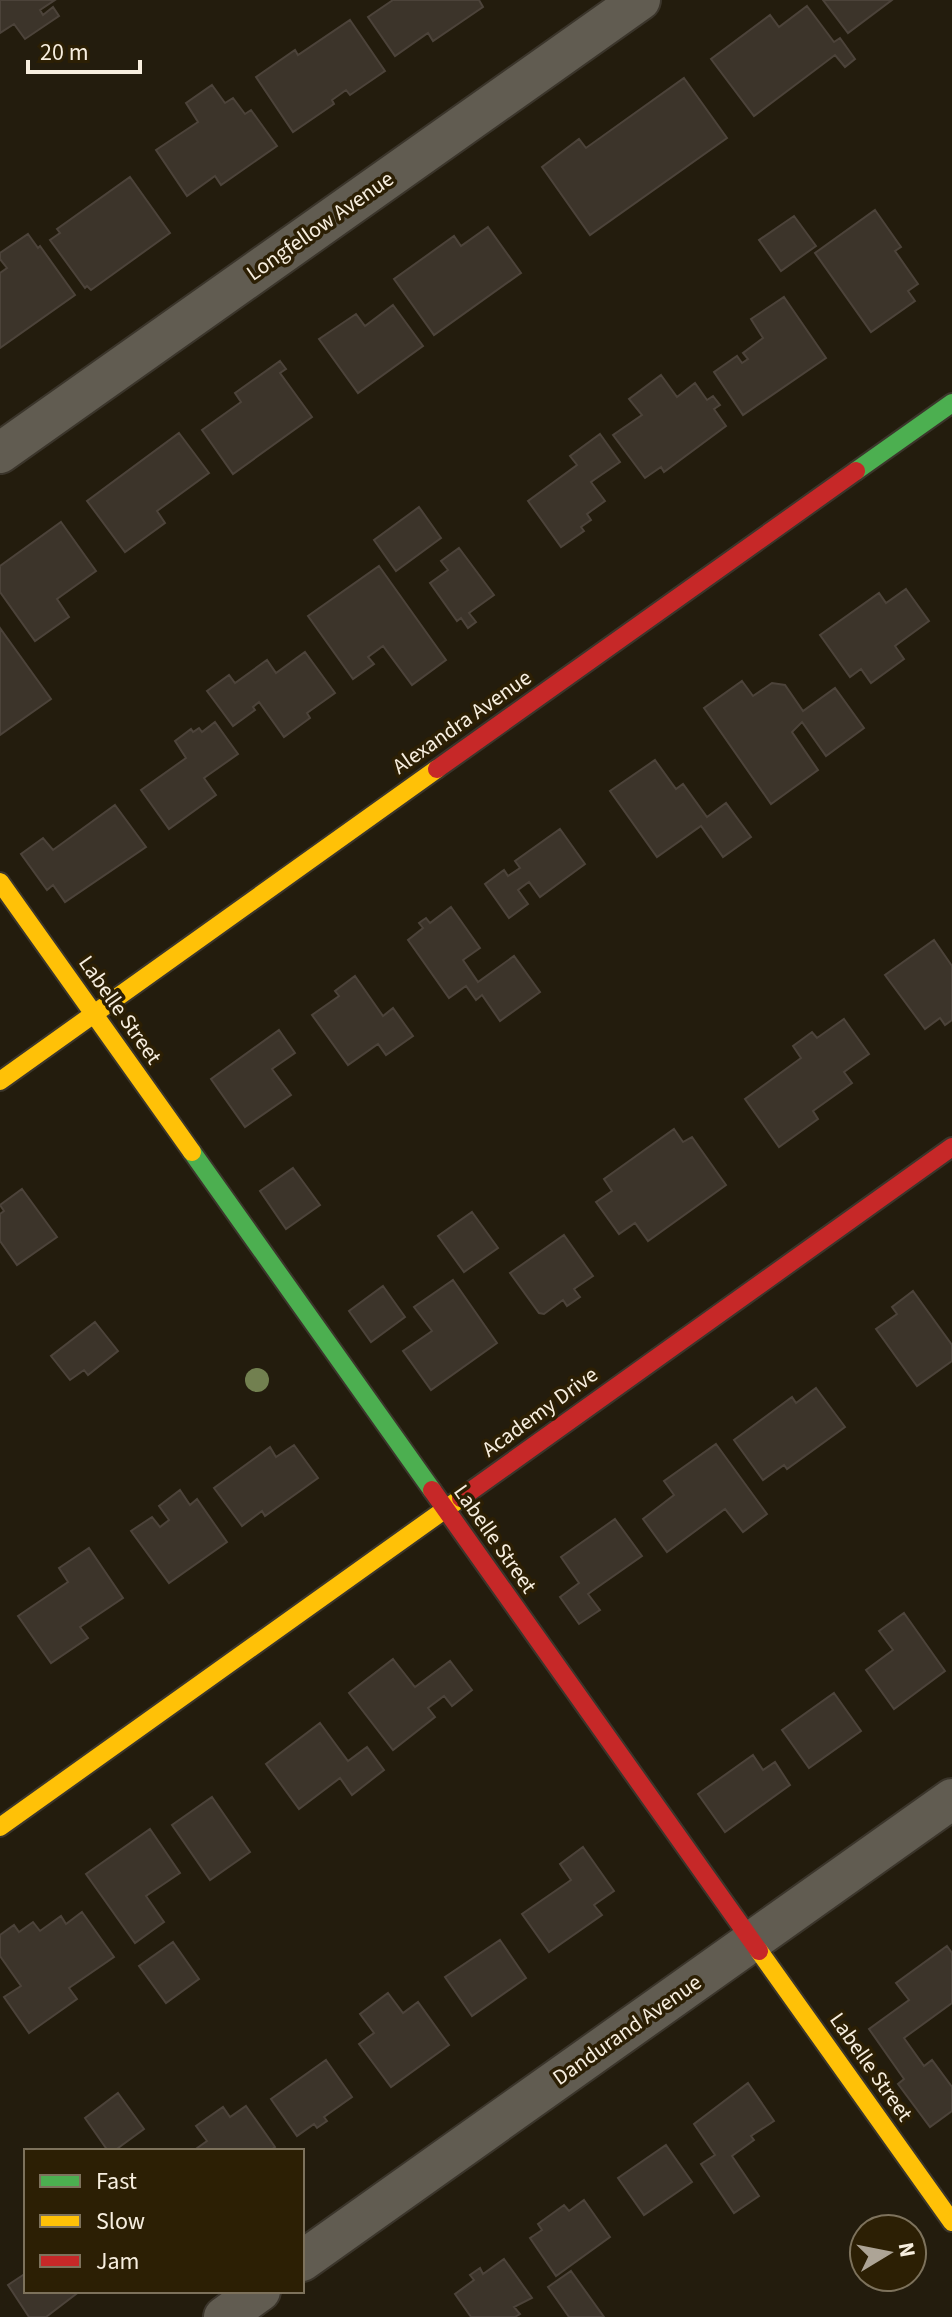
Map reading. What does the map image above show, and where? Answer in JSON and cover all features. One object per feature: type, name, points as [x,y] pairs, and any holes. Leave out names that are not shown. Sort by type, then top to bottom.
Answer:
[{"type":"street","name":"Longfellow Avenue","points":[[0,453],[640,0]]},
{"type":"street","name":"Alexandra Avenue","points":[[0,1081],[952,403]]},
{"type":"street","name":"Labelle Street","points":[[0,882],[952,2222]]},
{"type":"street","name":"Academy Drive","points":[[0,1827],[952,1147]]},
{"type":"street","name":"Dandurand Avenue","points":[[304,2260],[952,1799]]},
{"type":"street","points":[[224,2317],[257,2293]]},
{"type":"building","points":[[0,0],[55,0],[40,10],[43,15],[53,7],[59,16],[25,39],[14,24],[0,33]]},
{"type":"building","points":[[393,0],[479,0],[483,7],[433,41],[428,33],[395,56],[368,17]]},
{"type":"building","points":[[823,0],[892,0],[848,33]]},
{"type":"building","points":[[807,6],[834,42],[840,38],[855,59],[845,67],[835,55],[754,116],[711,59],[770,15],[779,27]]},
{"type":"building","points":[[350,20],[385,71],[350,95],[346,90],[332,100],[334,104],[293,132],[256,77],[295,50],[298,55]]},
{"type":"building","points":[[684,78],[727,138],[590,235],[542,167],[579,139],[586,148]]},
{"type":"building","points":[[212,85],[225,103],[233,98],[245,114],[251,110],[277,146],[221,185],[215,176],[187,196],[156,150],[198,122],[186,103]]},
{"type":"building","points":[[130,177],[170,233],[91,290],[87,286],[85,288],[50,240],[60,233],[57,229]]},
{"type":"building","points":[[875,210],[901,247],[895,251],[918,284],[908,291],[915,301],[871,332],[815,253]]},
{"type":"building","points":[[794,216],[816,246],[781,271],[759,240]]},
{"type":"building","points":[[488,227],[521,273],[434,335],[394,279],[454,236],[461,246]]},
{"type":"building","points":[[28,234],[75,295],[0,348],[0,273],[7,268],[0,259],[0,253]]},
{"type":"building","points":[[784,297],[826,358],[743,415],[714,372],[737,356],[742,363],[748,359],[743,353],[763,338],[751,319]]},
{"type":"building","points":[[393,305],[423,346],[358,393],[319,339],[356,314],[365,326]]},
{"type":"building","points":[[280,361],[286,369],[280,373],[312,417],[233,474],[202,430],[241,402],[235,393]]},
{"type":"building","points":[[661,375],[677,397],[695,383],[707,400],[713,396],[720,405],[714,409],[726,426],[664,472],[661,467],[645,478],[613,435],[642,415],[629,399]]},
{"type":"building","points":[[179,433],[209,473],[157,511],[165,523],[125,552],[87,501]]},
{"type":"building","points":[[600,434],[620,462],[591,482],[605,501],[587,514],[591,520],[581,527],[584,531],[561,547],[528,501],[577,465],[570,456]]},
{"type":"building","points":[[419,507],[441,538],[396,571],[374,540]]},
{"type":"building","points":[[61,522],[96,571],[57,599],[69,617],[35,641],[0,592],[0,566]]},
{"type":"building","points":[[459,548],[494,595],[469,613],[476,622],[468,628],[461,618],[457,621],[430,583],[448,570],[441,561]]},
{"type":"building","points":[[379,566],[446,660],[412,685],[383,646],[368,657],[374,664],[353,679],[308,616]]},
{"type":"building","points":[[906,589],[929,621],[895,646],[904,659],[871,683],[861,669],[850,677],[820,635],[879,593],[886,603]]},
{"type":"building","points":[[0,628],[51,699],[0,735]]},
{"type":"building","points":[[305,652],[335,693],[307,713],[310,718],[284,737],[259,702],[253,707],[255,710],[233,726],[207,691],[229,675],[235,683],[267,660],[276,673]]},
{"type":"building","points":[[742,681],[753,696],[772,683],[785,685],[803,711],[835,688],[864,728],[826,756],[802,722],[792,732],[818,770],[771,804],[704,708]]},
{"type":"building","points":[[215,722],[238,754],[204,778],[216,795],[169,829],[141,790],[186,758],[175,741],[191,729],[193,732],[199,728],[202,732]]},
{"type":"building","points":[[655,760],[676,789],[683,784],[707,817],[726,803],[751,837],[723,857],[701,826],[657,857],[610,791]]},
{"type":"building","points":[[115,805],[146,847],[65,902],[53,885],[47,890],[21,854],[43,838],[53,850]]},
{"type":"building","points":[[560,829],[585,864],[540,897],[529,882],[518,890],[528,904],[509,918],[485,884],[504,870],[508,876],[520,868],[515,861]]},
{"type":"building","points":[[451,907],[480,948],[463,960],[478,982],[514,956],[540,992],[500,1021],[482,995],[476,1000],[466,986],[449,998],[408,940],[423,928],[419,923],[426,918],[430,923]]},
{"type":"building","points":[[934,940],[952,966],[952,1020],[945,1025],[940,1018],[925,1029],[885,975]]},
{"type":"building","points":[[355,976],[383,1016],[393,1008],[413,1036],[386,1055],[378,1044],[348,1065],[312,1015],[339,996],[335,991]]},
{"type":"building","points":[[844,1019],[869,1054],[844,1072],[852,1083],[813,1111],[818,1119],[779,1147],[745,1099],[801,1058],[793,1046],[812,1032],[817,1038]]},
{"type":"building","points":[[279,1030],[295,1053],[272,1069],[291,1095],[245,1127],[211,1079]]},
{"type":"building","points":[[674,1129],[683,1142],[692,1137],[726,1185],[648,1241],[635,1223],[619,1234],[596,1202],[612,1191],[604,1179]]},
{"type":"building","points":[[293,1168],[320,1205],[286,1229],[260,1191]]},
{"type":"building","points":[[22,1189],[57,1237],[17,1265],[0,1241],[0,1214],[4,1211],[0,1205]]},
{"type":"building","points":[[472,1212],[498,1248],[464,1272],[438,1236]]},
{"type":"building","points":[[564,1235],[593,1276],[574,1289],[580,1297],[567,1306],[563,1300],[544,1314],[539,1313],[510,1273]]},
{"type":"building","points":[[453,1280],[497,1343],[431,1390],[403,1351],[432,1331],[414,1307]]},
{"type":"building","points":[[383,1286],[405,1317],[371,1342],[349,1311]]},
{"type":"building","points":[[913,1291],[952,1345],[952,1361],[917,1386],[876,1329],[897,1314],[892,1307]]},
{"type":"building","points":[[95,1322],[118,1351],[88,1375],[84,1370],[70,1380],[51,1356]]},
{"type":"building","points":[[816,1388],[845,1427],[787,1469],[784,1465],[763,1480],[734,1440],[792,1397],[796,1403]]},
{"type":"building","points":[[716,1444],[767,1514],[743,1532],[725,1509],[667,1552],[643,1519],[674,1495],[664,1481]]},
{"type":"building","points":[[294,1445],[318,1478],[265,1516],[262,1511],[242,1526],[214,1488],[270,1447],[276,1457]]},
{"type":"building","points":[[180,1490],[190,1505],[197,1499],[227,1542],[169,1583],[131,1531],[152,1517],[160,1527],[169,1520],[159,1506]]},
{"type":"building","points":[[615,1519],[642,1556],[588,1594],[600,1610],[579,1624],[560,1597],[579,1583],[561,1557]]},
{"type":"building","points":[[89,1548],[123,1598],[80,1627],[88,1638],[51,1663],[18,1616],[68,1582],[59,1568]]},
{"type":"building","points":[[904,1613],[945,1671],[894,1709],[866,1670],[893,1650],[879,1631]]},
{"type":"building","points":[[393,1659],[415,1687],[450,1661],[472,1690],[452,1706],[444,1696],[428,1708],[435,1717],[393,1750],[349,1693]]},
{"type":"building","points":[[834,1693],[861,1731],[809,1768],[782,1730]]},
{"type":"building","points":[[320,1723],[348,1761],[367,1747],[384,1770],[352,1795],[340,1778],[299,1809],[266,1764]]},
{"type":"building","points":[[753,1755],[763,1770],[775,1762],[790,1785],[725,1832],[698,1794]]},
{"type":"building","points":[[212,1797],[250,1852],[210,1880],[172,1825]]},
{"type":"building","points":[[150,1829],[180,1873],[146,1896],[164,1922],[135,1943],[86,1874]]},
{"type":"building","points":[[583,1847],[614,1891],[594,1905],[602,1915],[549,1952],[522,1914],[571,1880],[560,1864]]},
{"type":"building","points":[[82,1912],[114,1957],[69,1988],[77,1999],[29,2033],[4,1997],[21,1986],[0,1956],[0,1935],[14,1925],[19,1932],[33,1922],[40,1931],[61,1916],[66,1924]]},
{"type":"building","points":[[500,1940],[526,1978],[472,2016],[445,1977]]},
{"type":"building","points":[[173,1942],[199,1979],[166,2003],[139,1966]]},
{"type":"building","points":[[947,1946],[952,1953],[952,2003],[904,2038],[924,2066],[932,2060],[952,2087],[952,2111],[930,2127],[898,2084],[904,2079],[869,2029],[909,2000],[896,1983]]},
{"type":"building","points":[[388,1993],[403,2013],[418,2002],[449,2045],[391,2087],[359,2044],[374,2033],[360,2014]]},
{"type":"building","points":[[326,2060],[352,2097],[324,2117],[327,2121],[317,2128],[314,2124],[297,2136],[271,2099]]},
{"type":"building","points":[[748,2083],[774,2121],[751,2136],[754,2140],[732,2156],[759,2196],[734,2213],[701,2164],[715,2155],[694,2124]]},
{"type":"building","points":[[118,2093],[144,2129],[117,2149],[107,2149],[85,2118]]},
{"type":"building","points":[[246,2106],[275,2147],[196,2149],[207,2141],[196,2126],[223,2107],[230,2117]]},
{"type":"building","points":[[666,2145],[692,2182],[644,2215],[618,2178]]},
{"type":"building","points":[[584,2200],[610,2237],[556,2276],[530,2238],[542,2230],[538,2224],[564,2205],[569,2211]]},
{"type":"building","points":[[504,2259],[532,2298],[514,2307],[520,2314],[515,2317],[471,2317],[455,2294],[474,2280],[470,2275],[480,2268],[483,2274]]},
{"type":"building","points":[[571,2271],[604,2317],[569,2317],[548,2287]]},
{"type":"building","points":[[24,2274],[24,2293],[77,2293],[46,2317],[29,2317],[8,2285]]},
{"type":"traffic: fast","points":[[856,471],[952,403]]},
{"type":"traffic: fast","points":[[192,1152],[432,1490]]},
{"type":"traffic: slow","points":[[0,1081],[437,769]]},
{"type":"traffic: slow","points":[[0,882],[192,1152]]},
{"type":"traffic: slow","points":[[0,1827],[461,1498]]},
{"type":"traffic: slow","points":[[759,1951],[952,2222]]},
{"type":"traffic: jam","points":[[437,769],[856,471]]},
{"type":"traffic: jam","points":[[461,1498],[952,1147]]},
{"type":"traffic: jam","points":[[432,1490],[759,1951]]}]
